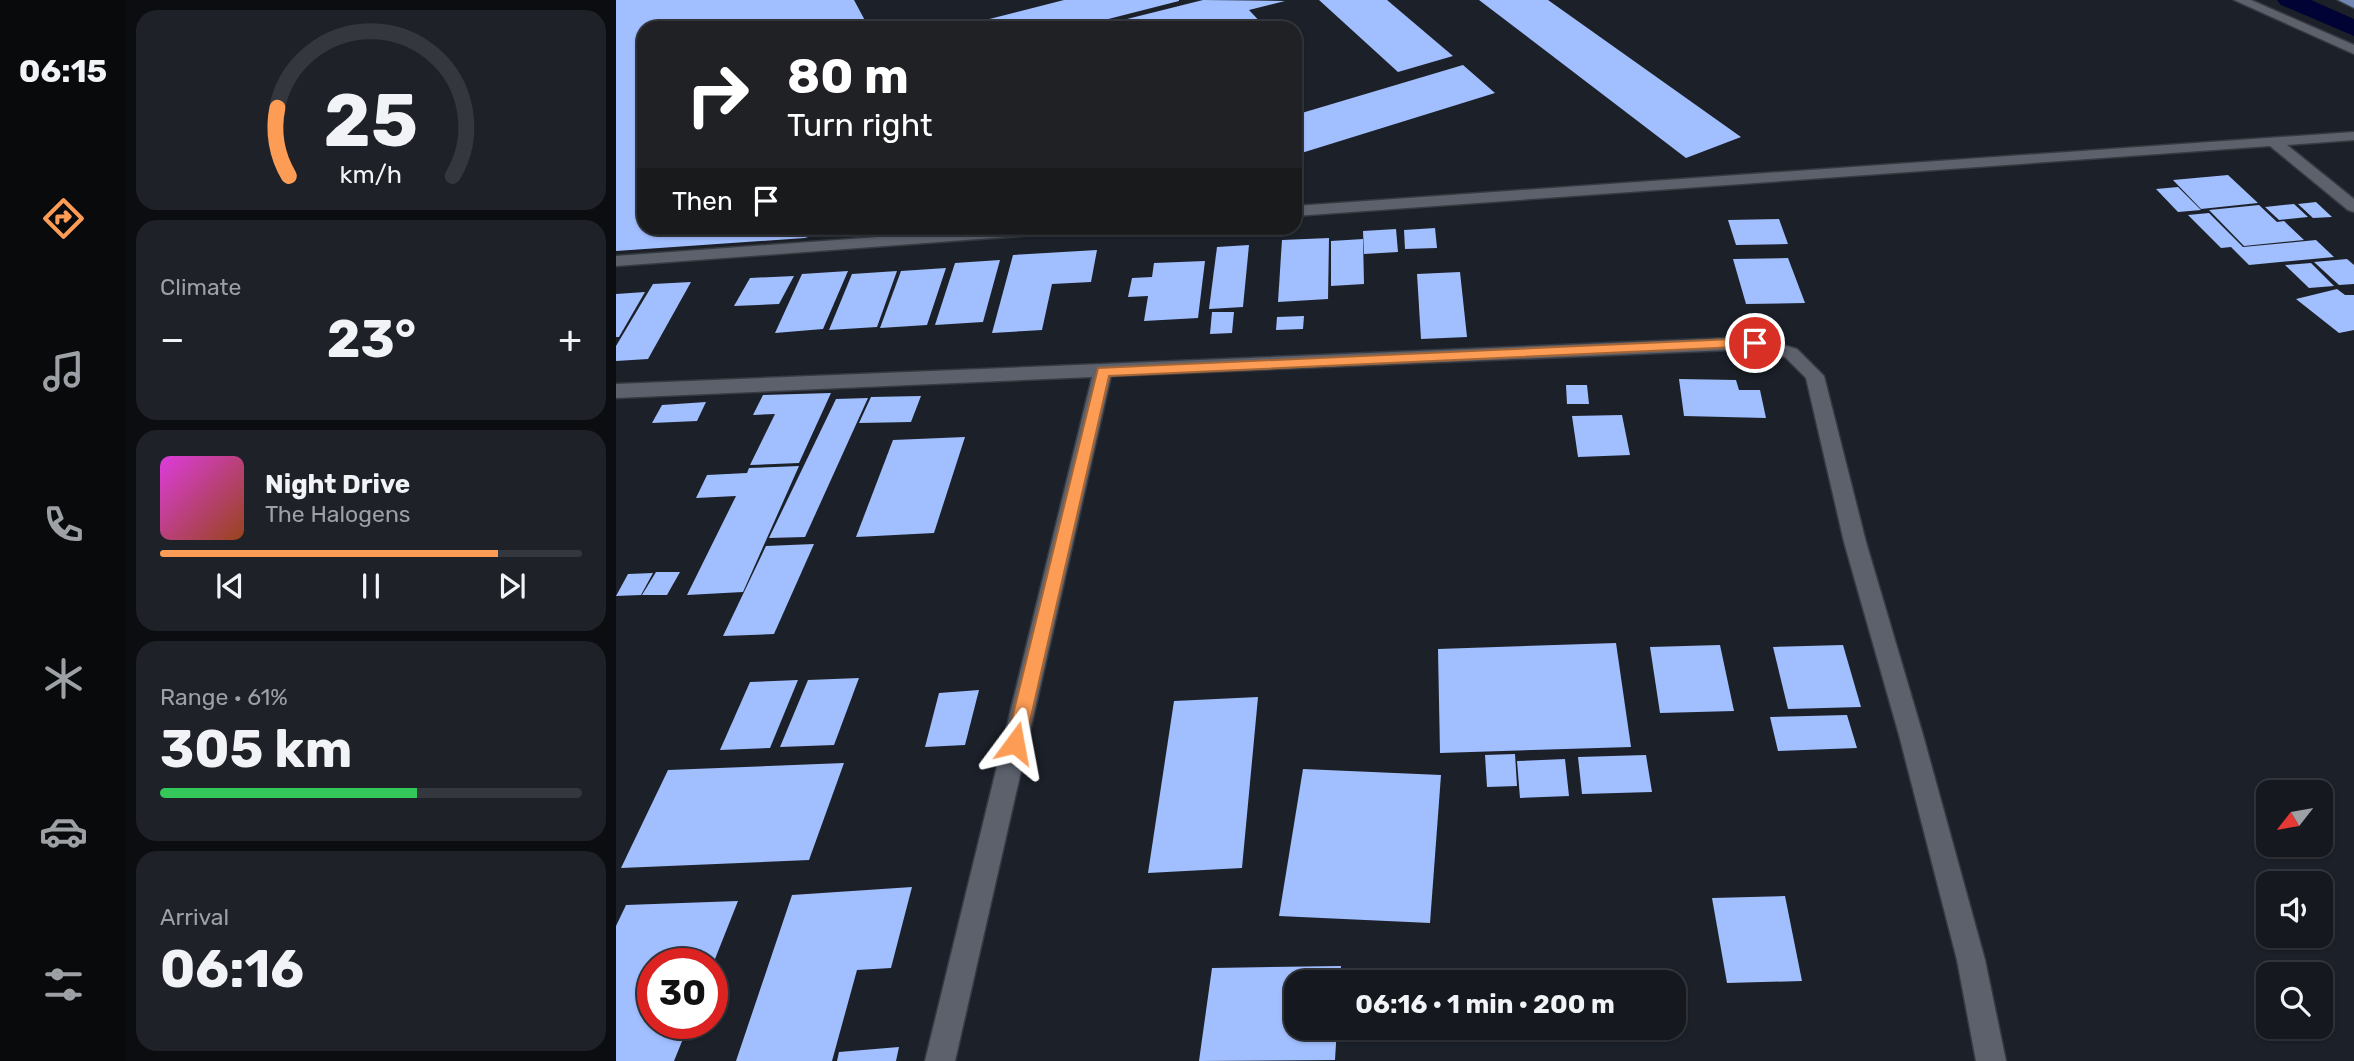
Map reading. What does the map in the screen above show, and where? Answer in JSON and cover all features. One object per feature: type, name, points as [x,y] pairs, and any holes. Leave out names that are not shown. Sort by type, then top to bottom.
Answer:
[{"type":"main road","points":[[2344,0],[2354,4]]},
{"type":"street","points":[[2240,0],[2354,50]]},
{"type":"street","points":[[1302,211],[2354,136]]},
{"type":"street","points":[[2275,143],[2354,206]]},
{"type":"street","points":[[616,261],[966,235]]},
{"type":"street","points":[[616,391],[1755,343],[1791,353],[1815,376],[1855,542],[1911,735],[1970,960],[1991,1061]]},
{"type":"street","points":[[940,1061],[1103,371]]},
{"type":"building","points":[[616,0],[854,0],[865,21],[637,21],[637,235],[814,235],[805,238],[616,251]]},
{"type":"building","points":[[1064,0],[1179,0],[1100,21],[982,21]]},
{"type":"building","points":[[1203,0],[1285,1],[1249,10],[1259,21],[1119,21]]},
{"type":"building","points":[[1319,0],[1387,0],[1453,56],[1398,72]]},
{"type":"building","points":[[1479,0],[1548,0],[1741,137],[1686,158]]},
{"type":"building","points":[[1463,65],[1495,93],[1302,153],[1302,113]]},
{"type":"building","points":[[2228,175],[2258,203],[2201,209],[2173,180]]},
{"type":"building","points":[[2178,187],[2201,210],[2178,212],[2156,189]]},
{"type":"building","points":[[2316,202],[2332,217],[2313,218],[2298,204]]},
{"type":"building","points":[[2294,204],[2308,217],[2279,220],[2265,207]]},
{"type":"building","points":[[2259,205],[2277,222],[2284,221],[2304,240],[2244,246],[2209,210]]},
{"type":"building","points":[[2209,213],[2243,247],[2316,240],[2334,257],[2249,265],[2231,247],[2221,248],[2188,215]]},
{"type":"building","points":[[1779,219],[1788,244],[1736,245],[1728,220]]},
{"type":"building","points":[[1435,228],[1437,248],[1405,249],[1404,230]]},
{"type":"building","points":[[1396,229],[1398,252],[1364,254],[1363,231]]},
{"type":"building","points":[[1329,238],[1328,299],[1278,302],[1282,240]]},
{"type":"building","points":[[1363,239],[1364,284],[1331,286],[1331,241]]},
{"type":"building","points":[[1249,245],[1243,307],[1209,309],[1217,247]]},
{"type":"building","points":[[1097,250],[1091,282],[1052,284],[1042,330],[992,333],[1013,255]]},
{"type":"building","points":[[1788,258],[1805,303],[1746,304],[1733,259]]},
{"type":"building","points":[[2347,259],[2354,265],[2354,284],[2339,285],[2314,262]]},
{"type":"building","points":[[1000,260],[983,322],[935,325],[955,263]]},
{"type":"building","points":[[1205,261],[1198,318],[1144,321],[1148,296],[1128,297],[1132,278],[1152,277],[1154,263]]},
{"type":"building","points":[[2311,263],[2334,286],[2309,288],[2285,265]]},
{"type":"building","points":[[946,268],[927,325],[880,328],[901,271]]},
{"type":"building","points":[[848,271],[823,329],[775,333],[802,274]]},
{"type":"building","points":[[897,271],[877,327],[829,330],[852,274]]},
{"type":"building","points":[[1460,272],[1467,337],[1421,339],[1417,274]]},
{"type":"building","points":[[794,276],[779,304],[734,306],[750,278]]},
{"type":"building","points":[[691,282],[648,359],[616,361],[616,346],[653,284]]},
{"type":"building","points":[[2337,289],[2345,295],[2354,295],[2354,330],[2339,333],[2296,299]]},
{"type":"building","points":[[645,292],[619,337],[616,337],[616,294]]},
{"type":"building","points":[[1212,312],[1234,312],[1232,333],[1210,334]]},
{"type":"building","points":[[1304,316],[1303,329],[1276,330],[1277,317]]},
{"type":"building","points":[[1679,379],[1736,380],[1739,390],[1760,390],[1766,418],[1684,416]]},
{"type":"building","points":[[1566,385],[1587,385],[1589,404],[1567,404]]},
{"type":"building","points":[[831,393],[799,463],[750,465],[775,414],[753,415],[763,395]]},
{"type":"building","points":[[921,396],[911,422],[859,423],[871,397]]},
{"type":"building","points":[[868,398],[805,537],[769,538],[836,399]]},
{"type":"building","points":[[706,402],[697,421],[652,423],[662,405]]},
{"type":"building","points":[[1622,415],[1630,455],[1578,457],[1572,416]]},
{"type":"building","points":[[965,437],[934,533],[856,537],[893,440]]},
{"type":"building","points":[[799,466],[743,592],[687,595],[736,496],[696,498],[707,475],[747,473],[749,468]]},
{"type":"building","points":[[814,544],[774,634],[723,636],[766,546]]},
{"type":"building","points":[[656,572],[680,572],[667,595],[642,595]]},
{"type":"building","points":[[653,573],[641,595],[616,596],[628,574]]},
{"type":"building","points":[[1616,643],[1631,747],[1440,753],[1438,649]]},
{"type":"building","points":[[1720,645],[1734,711],[1660,713],[1650,647]]},
{"type":"building","points":[[1843,645],[1861,707],[1788,709],[1773,647]]},
{"type":"building","points":[[859,678],[834,745],[780,747],[808,680]]},
{"type":"building","points":[[798,680],[770,748],[720,750],[750,682]]},
{"type":"building","points":[[979,690],[965,745],[925,747],[939,693]]},
{"type":"building","points":[[1258,697],[1242,868],[1148,873],[1174,701]]},
{"type":"building","points":[[1847,715],[1857,748],[1778,751],[1770,717]]},
{"type":"building","points":[[1515,754],[1517,786],[1487,787],[1485,755]]},
{"type":"building","points":[[1646,755],[1652,792],[1582,794],[1578,757]]},
{"type":"building","points":[[1565,759],[1569,796],[1520,798],[1517,761]]},
{"type":"building","points":[[844,763],[809,860],[621,868],[668,770]]},
{"type":"building","points":[[1303,769],[1441,775],[1430,923],[1279,916]]},
{"type":"building","points":[[912,887],[891,968],[857,970],[832,1061],[736,1061],[792,895]]},
{"type":"building","points":[[1785,896],[1802,981],[1727,983],[1712,898]]},
{"type":"building","points":[[738,901],[719,948],[637,948],[637,1039],[683,1039],[674,1061],[616,1061],[616,926],[626,905]]},
{"type":"building","points":[[1341,966],[1341,970],[1284,970],[1284,1040],[1336,1040],[1335,1060],[1199,1061],[1212,968]]},
{"type":"building","points":[[899,1047],[896,1061],[837,1061],[839,1052]]},
{"type":"waterway","points":[[2290,0],[2354,28]]},
{"type":"route","points":[[1015,743],[1103,371],[1755,343]]}]
